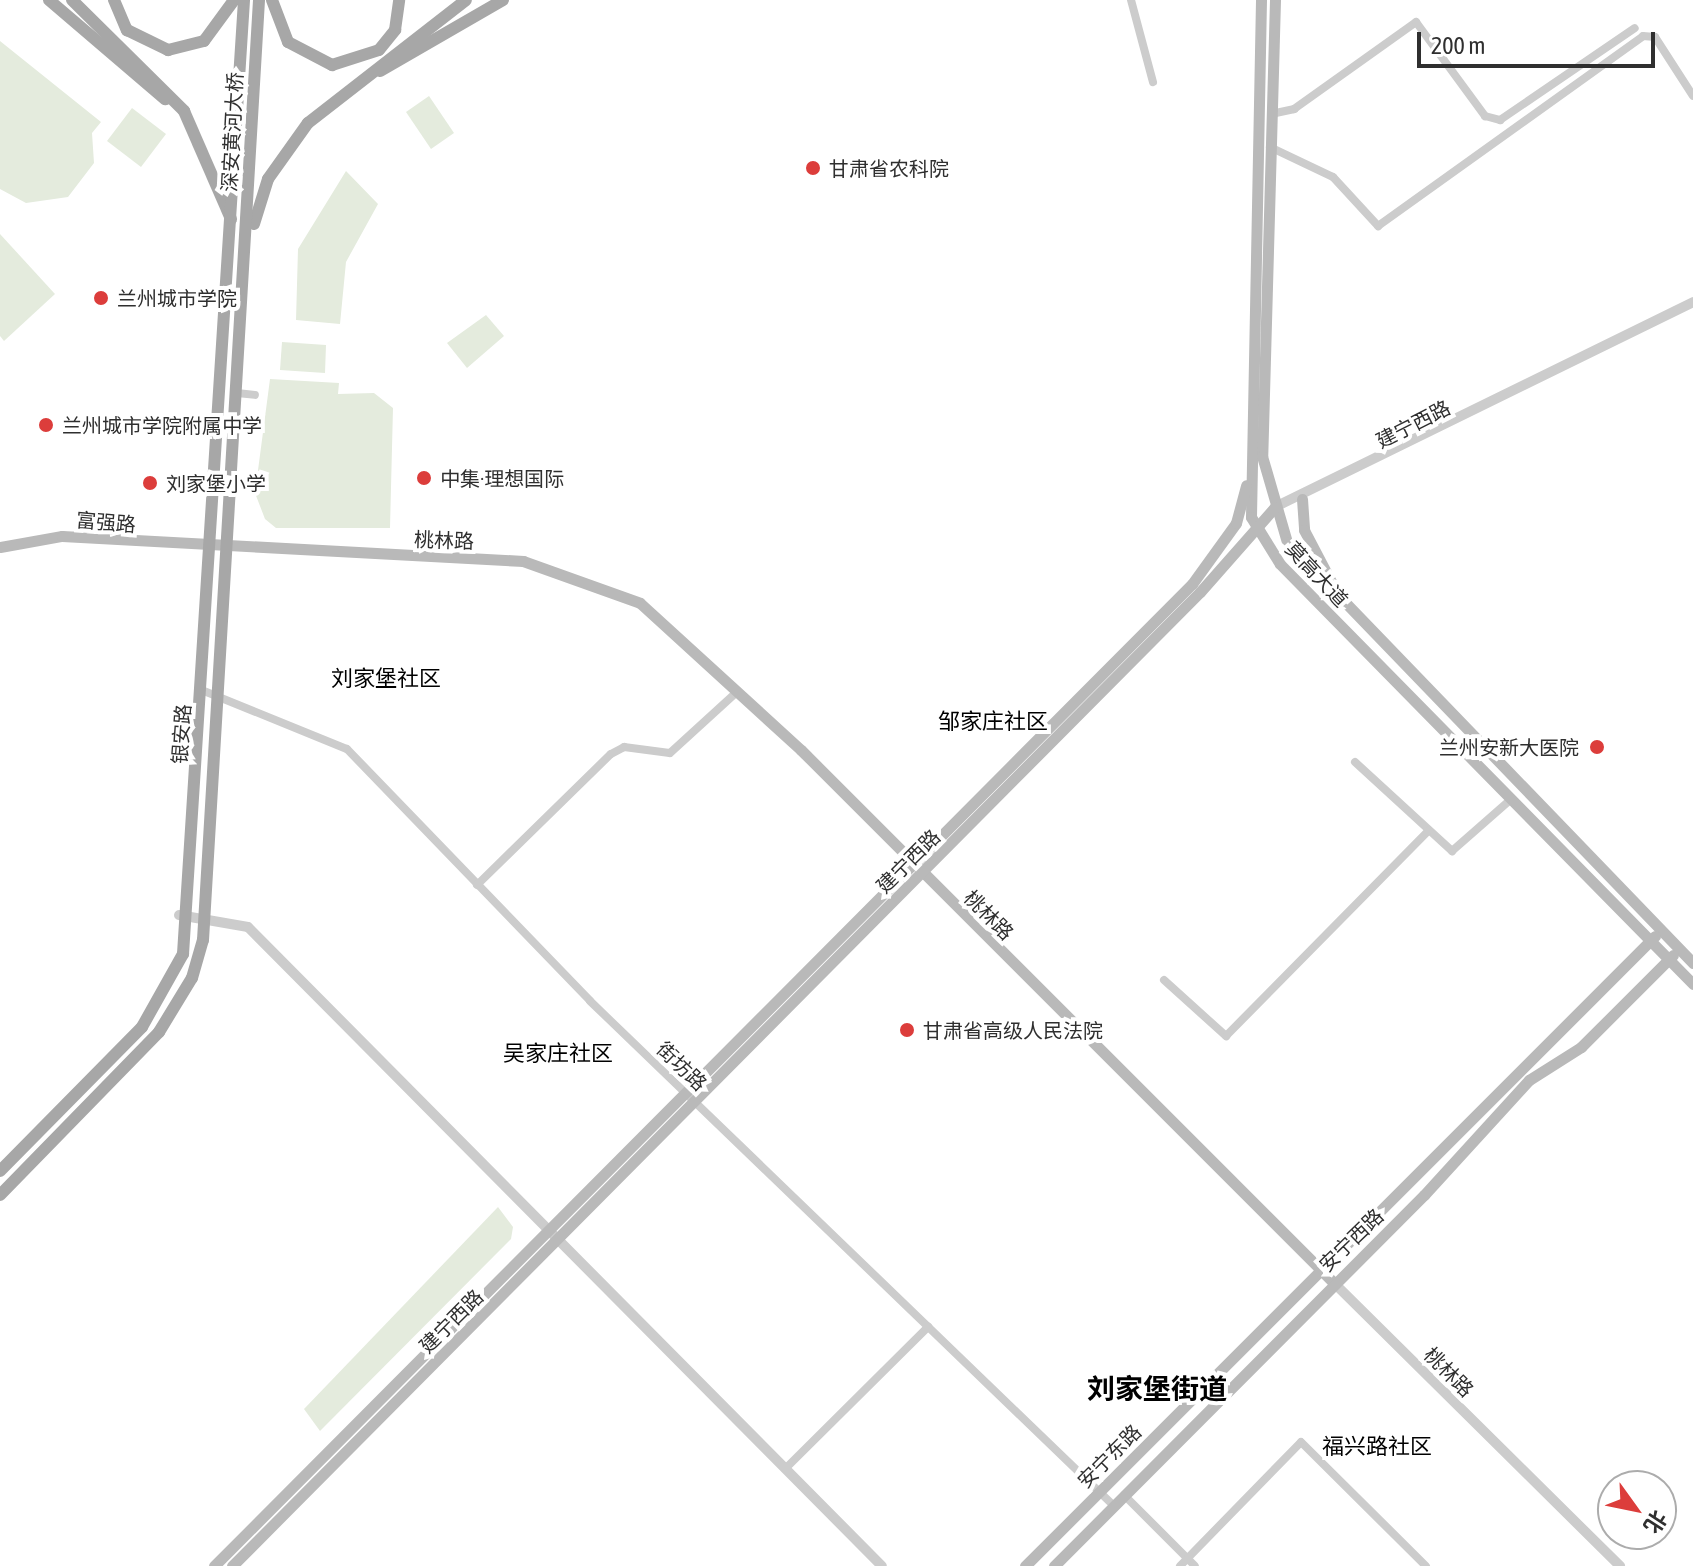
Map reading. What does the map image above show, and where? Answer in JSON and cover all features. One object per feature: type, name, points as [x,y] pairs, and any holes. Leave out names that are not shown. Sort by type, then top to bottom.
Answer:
[{"type":"main road","points":[[49,0],[199,137]]},
{"type":"main road","points":[[72,0],[141,62],[199,137],[235,231]]},
{"type":"main road","points":[[114,0],[127,30],[177,50],[204,41],[234,0]]},
{"type":"main road","name":"深安黄河大桥","points":[[235,231],[244,0]]},
{"type":"main road","name":"深安黄河大桥","points":[[245,267],[259,0]]},
{"type":"main road","points":[[272,0],[288,42],[332,65],[379,50],[395,30],[399,0]]},
{"type":"main road","points":[[245,267],[268,179],[333,100],[466,0]]},
{"type":"main road","points":[[333,100],[503,0]]},
{"type":"main road","name":"莫高大道","points":[[1261,0],[1246,485],[1254,522],[1280,564],[1693,984]]},
{"type":"main road","name":"莫高大道","points":[[1275,0],[1262,456],[1275,507],[1296,556],[1693,963]]},
{"type":"main road","name":"银安路","points":[[0,1171],[142,1027],[172,978],[184,916],[204,691],[210,547],[235,231]]},
{"type":"main road","name":"银安路","points":[[0,1195],[159,1032],[192,978],[207,919],[245,267]]},
{"type":"main road","name":"建宁西路","points":[[918,870],[1192,584],[1236,523],[1246,485]]},
{"type":"main road","points":[[1302,499],[1304,530],[1340,601]]},
{"type":"main road","points":[[1236,523],[1254,522],[1275,507]]},
{"type":"main road","name":"建宁西路","points":[[232,1566],[691,1097],[1200,592],[1254,522]]},
{"type":"main road","name":"富强路","points":[[0,547],[62,536],[210,547]]},
{"type":"main road","name":"桃林路","points":[[210,547],[523,561],[640,603],[738,691],[1333,1282]]},
{"type":"main road","name":"安宁西路","points":[[1320,1269],[1660,930]]},
{"type":"main road","name":"安宁西路","points":[[1054,1566],[1529,1080],[1581,1047],[1679,949]]},
{"type":"main road","name":"建宁西路","points":[[214,1566],[554,1236]]},
{"type":"main road","name":"安宁东路","points":[[1025,1566],[1320,1269]]},
{"type":"street","points":[[1131,0],[1153,82]]},
{"type":"street","points":[[1271,114],[1294,109],[1416,22],[1485,116],[1500,120],[1635,28]]},
{"type":"street","points":[[1270,147],[1333,177],[1378,226],[1643,36],[1655,37],[1693,96]]},
{"type":"street","name":"建宁西路","points":[[1275,507],[1302,499],[1693,302]]},
{"type":"street","points":[[237,393],[255,395]]},
{"type":"street","name":"街坊路","points":[[204,691],[347,749],[477,885],[691,1097],[1114,1506]]},
{"type":"street","points":[[477,885],[611,754],[624,747],[670,753],[738,691]]},
{"type":"street","points":[[1355,762],[1452,851],[1510,800]]},
{"type":"street","points":[[1164,980],[1226,1036],[1429,830]]},
{"type":"street","points":[[184,916],[248,927],[882,1566]]},
{"type":"street","points":[[1679,949],[1693,947]]},
{"type":"street","name":"桃林路","points":[[1333,1282],[1620,1566]]},
{"type":"street","points":[[785,1469],[928,1327]]},
{"type":"street","points":[[1180,1566],[1301,1442],[1426,1566]]},
{"type":"street","points":[[1124,1495],[1195,1566]]},
{"type":"shaded area","points":[[0,41],[101,122],[92,133],[94,163],[68,197],[26,203],[0,189]]},
{"type":"shaded area","points":[[429,96],[454,133],[431,149],[406,112]]},
{"type":"shaded area","points":[[132,108],[166,134],[141,167],[107,141]]},
{"type":"shaded area","points":[[346,171],[378,204],[346,262],[340,324],[296,320],[298,249]]},
{"type":"shaded area","points":[[0,234],[55,294],[4,341],[0,336]]},
{"type":"shaded area","points":[[486,315],[504,336],[467,368],[447,343]]},
{"type":"shaded area","points":[[282,342],[326,345],[325,373],[280,370]]},
{"type":"shaded area","points":[[270,379],[339,383],[338,394],[374,393],[393,408],[390,528],[276,528],[265,519],[255,493]]},
{"type":"shaded area","points":[[498,1207],[513,1227],[511,1239],[320,1431],[304,1409]]},
{"type":"place","name":"甘肃省农科院","points":[[813,168]]},
{"type":"place","name":"兰州城市学院","points":[[101,298]]},
{"type":"place","name":"兰州城市学院附属中学","points":[[46,425]]},
{"type":"place","name":"中集·理想国际","points":[[424,478]]},
{"type":"place","name":"刘家堡小学","points":[[150,483]]},
{"type":"place","name":"兰州安新大医院","points":[[1597,747]]},
{"type":"place","name":"甘肃省高级人民法院","points":[[907,1030]]},
{"type":"district","name":"刘家堡社区","points":[[386,679]]},
{"type":"district","name":"邹家庄社区","points":[[993,722]]},
{"type":"district","name":"吴家庄社区","points":[[558,1054]]},
{"type":"district","name":"刘家堡街道","points":[[1157,1389]]},
{"type":"district","name":"福兴路社区","points":[[1377,1447]]}]
